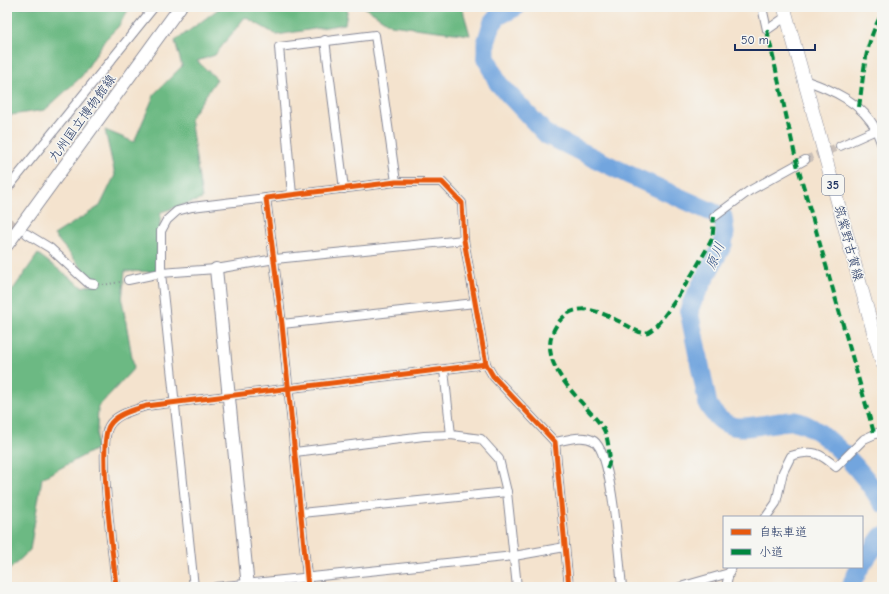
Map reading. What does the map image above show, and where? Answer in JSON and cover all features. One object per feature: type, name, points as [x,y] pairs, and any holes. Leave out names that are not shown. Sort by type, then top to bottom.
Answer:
[{"type":"main road","name":"筑紫野古賀線","points":[[785,12],[882,363]]},
{"type":"street","points":[[7,190],[154,7]]},
{"type":"street","name":"九州国立博物館線","points":[[7,245],[180,7]]},
{"type":"street","points":[[762,7],[767,30],[785,12]]},
{"type":"street","points":[[292,195],[279,47],[325,40],[375,35],[396,182]]},
{"type":"street","points":[[325,40],[344,189]]},
{"type":"street","points":[[804,80],[822,86],[859,107],[879,130],[882,145]]},
{"type":"street","points":[[840,146],[879,130]]},
{"type":"street","points":[[714,217],[748,191],[805,160]]},
{"type":"street","points":[[194,587],[176,402],[161,274],[161,231],[167,220],[177,211],[192,207],[396,182],[442,182],[462,203],[464,240],[486,364],[493,376],[555,442],[569,587]]},
{"type":"street","points":[[266,198],[275,259],[308,587]]},
{"type":"street","points":[[27,234],[50,248],[88,283],[94,284]]},
{"type":"street","points":[[128,280],[161,274],[216,269],[275,259],[464,240]]},
{"type":"street","points":[[216,269],[248,585]]},
{"type":"street","points":[[282,324],[475,303]]},
{"type":"street","points":[[116,587],[104,452],[109,426],[122,414],[146,406],[486,364]]},
{"type":"street","points":[[444,370],[451,435]]},
{"type":"street","points":[[767,516],[776,503],[783,472],[791,456],[815,452],[836,467],[855,450],[864,439],[882,431]]},
{"type":"street","points":[[295,452],[424,436],[451,435],[481,439],[499,460],[507,492],[517,587]]},
{"type":"street","points":[[555,442],[583,438],[594,441],[601,448],[611,490],[622,587]]},
{"type":"street","points":[[301,513],[507,492]]},
{"type":"street","points":[[216,587],[248,585],[514,556],[565,547]]},
{"type":"street","points":[[680,587],[730,570]]},
{"type":"street","points":[[726,587],[730,570]]},
{"type":"path","points":[[94,284],[102,285],[128,280]]},
{"type":"green space","points":[[7,7],[130,7],[118,27],[105,40],[82,76],[45,110],[11,115],[7,122]]},
{"type":"green space","points":[[221,7],[348,7],[345,24],[277,35],[245,17],[215,55],[197,61],[217,79],[190,118],[202,199],[161,212],[156,272],[125,271],[122,300],[134,368],[98,407],[96,449],[42,478],[30,550],[7,572],[7,298],[38,254],[82,287],[95,284],[54,235],[100,206],[115,175],[105,130],[134,142],[155,93],[182,66],[175,41]]},
{"type":"green space","points":[[364,7],[462,7],[470,35],[391,25]]},
{"type":"waterway","name":"原川","points":[[516,7],[498,16],[492,24],[486,43],[486,57],[498,83],[547,135],[627,174],[723,217],[725,233],[723,244],[692,302],[689,311],[708,405],[715,415],[723,422],[740,427],[792,421],[807,425],[832,443],[844,454],[856,467],[882,503]]},
{"type":"waterway","name":"原川","points":[[863,563],[882,536]]},
{"type":"waterway","name":"原川","points":[[850,587],[860,568]]},
{"type":"tunnel","points":[[805,160],[840,146]]},
{"type":"tunnel","points":[[7,221],[23,231]]},
{"type":"marked path","points":[[859,107],[868,48],[876,25],[882,14]]},
{"type":"marked path","points":[[767,30],[797,164],[874,433]]},
{"type":"marked path","points":[[607,469],[610,456],[607,439],[603,428],[562,379],[550,352],[551,338],[558,323],[566,315],[582,309],[601,313],[640,332],[648,332],[663,318],[682,291],[707,249],[712,238],[714,217]]},
{"type":"cycle path","points":[[308,587],[282,324],[266,198],[396,182],[442,182],[462,203],[464,240],[486,364],[493,376],[555,442],[569,587]]},
{"type":"cycle path","points":[[116,587],[105,479],[106,438],[109,426],[116,418],[146,406],[486,364]]}]
